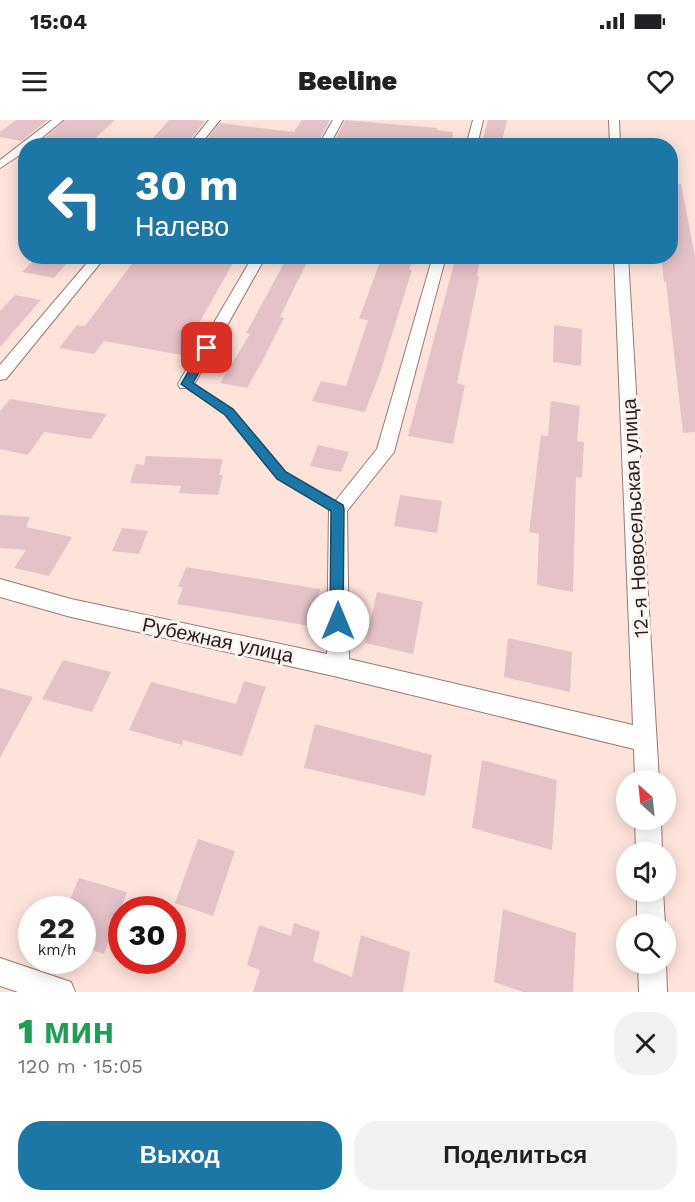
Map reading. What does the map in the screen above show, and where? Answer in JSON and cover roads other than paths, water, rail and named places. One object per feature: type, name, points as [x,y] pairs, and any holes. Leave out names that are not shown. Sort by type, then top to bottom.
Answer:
[{"type":"street","points":[[35,138],[58,120]]},
{"type":"street","points":[[200,138],[215,120]]},
{"type":"street","points":[[328,138],[338,120]]},
{"type":"street","points":[[473,138],[478,120]]},
{"type":"street","points":[[614,120],[615,138]]},
{"type":"street","points":[[0,165],[18,151]]},
{"type":"street","points":[[0,375],[93,264]]},
{"type":"street","points":[[186,384],[255,264]]},
{"type":"street","points":[[338,666],[338,509],[385,452],[438,264]]},
{"type":"street","name":"12-я Новосельская улица","points":[[621,264],[647,770]]},
{"type":"street","name":"Рубежная улица","points":[[0,588],[71,608],[338,666],[646,740]]},
{"type":"street","points":[[0,972],[61,992]]},
{"type":"street","points":[[652,974],[653,992]]},
{"type":"lane","points":[[186,384],[229,412],[281,476],[338,509]]}]
